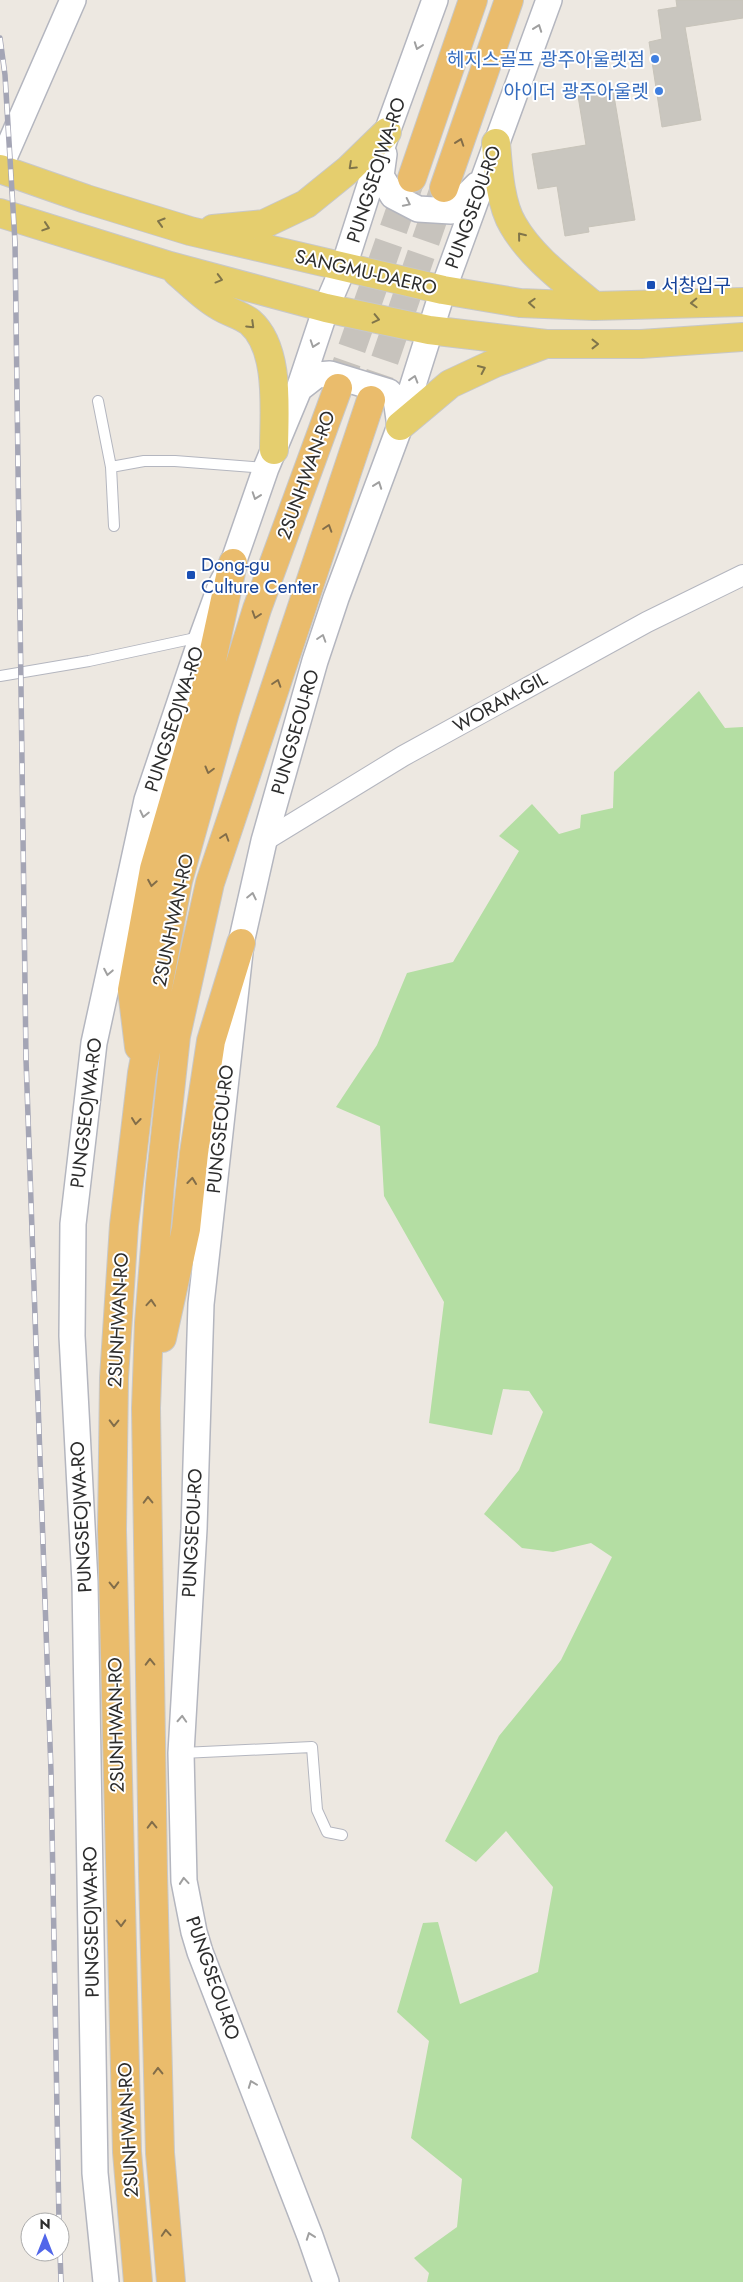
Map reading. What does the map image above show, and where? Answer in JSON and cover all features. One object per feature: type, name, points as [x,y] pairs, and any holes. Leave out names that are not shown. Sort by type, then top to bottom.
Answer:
[{"type":"highway","points":[[412,178],[473,0]]},
{"type":"highway","points":[[444,188],[509,0]]},
{"type":"highway","name":"2SUNHWAN-RO","points":[[138,2282],[127,2152],[112,1530],[114,1378],[124,1225],[142,1073],[178,881],[225,712],[257,609],[338,388]]},
{"type":"highway","name":"2SUNHWAN-RO","points":[[170,2282],[160,2153],[153,1874],[146,1408],[149,1324],[160,1184],[176,1036],[210,883],[371,400]]},
{"type":"highway","points":[[142,1073],[132,990],[154,869],[203,701],[233,563]]},
{"type":"highway","points":[[146,1408],[186,1229],[194,1153],[212,1042],[241,943]]},
{"type":"main road","points":[[190,231],[264,224],[306,204],[348,170],[387,132]]},
{"type":"main road","points":[[496,143],[500,186],[512,225],[541,261],[594,306]]},
{"type":"main road","name":"SANGMU-DAERO","points":[[0,168],[86,199],[190,231],[443,290],[520,303],[594,306],[743,302]]},
{"type":"main road","points":[[0,212],[170,266],[326,308],[429,330],[546,344],[641,344],[743,337]]},
{"type":"main road","points":[[170,266],[217,306],[249,321],[264,339],[272,368],[274,396],[270,459]]},
{"type":"main road","points":[[400,426],[450,384],[495,363],[546,344]]},
{"type":"street","points":[[0,168],[73,0]]},
{"type":"street","name":"PUNGSEOJWA-RO","points":[[106,2282],[94,2173],[85,1582],[72,1336],[73,1224],[94,1043],[147,800],[221,585],[233,563],[270,459],[299,389],[326,308],[344,266],[387,132],[435,0]]},
{"type":"street","name":"PUNGSEOU-RO","points":[[326,2282],[194,1932],[184,1881],[181,1753],[194,1529],[201,1304],[241,943],[264,841],[315,661],[336,598],[400,426],[429,330],[482,180],[549,0]]},
{"type":"street","points":[[387,132],[381,176],[393,196],[418,209],[451,211],[482,180]]},
{"type":"street","points":[[299,389],[317,375],[330,374],[388,392],[396,400],[400,426]]},
{"type":"street","name":"WORAM-GIL","points":[[264,841],[403,756],[647,622],[743,575]]},
{"type":"lane","points":[[98,401],[111,467],[114,526]]},
{"type":"lane","points":[[111,467],[144,462],[270,459]]},
{"type":"lane","points":[[0,676],[89,661],[202,637]]},
{"type":"lane","points":[[181,1753],[312,1747],[317,1810],[327,1832],[342,1835]]},
{"type":"green space","points":[[699,691],[725,728],[743,727],[743,2282],[427,2282],[429,2273],[414,2258],[457,2227],[462,2179],[411,2138],[429,2041],[397,2012],[423,1923],[438,1922],[460,2004],[538,1972],[553,1887],[506,1831],[476,1862],[445,1841],[499,1736],[561,1660],[612,1557],[591,1543],[553,1552],[522,1548],[484,1514],[519,1470],[543,1412],[529,1391],[503,1389],[492,1435],[429,1423],[444,1302],[384,1196],[380,1126],[336,1107],[377,1045],[407,973],[453,962],[519,851],[499,836],[532,804],[559,834],[580,828],[581,815],[613,808],[614,772]]},
{"type":"building","points":[[676,0],[743,0],[743,18],[685,27],[701,120],[662,127],[649,42],[662,39],[658,10],[677,7]]},
{"type":"building","points":[[613,90],[635,220],[588,227],[589,232],[565,236],[557,186],[538,189],[532,154],[586,145],[578,96]]},
{"type":"tunnel","points":[[338,388],[411,179]]},
{"type":"tunnel","points":[[371,400],[444,188]]},
{"type":"railway","points":[[0,38],[5,75],[15,242],[26,1059],[51,1772],[59,2212]]},
{"type":"railway","points":[[60,2262],[61,2282]]},
{"type":"place","name":"헤지스골프 광주아울렛점","points":[[655,59]]},
{"type":"place","name":"아이더 광주아울렛","points":[[659,91]]},
{"type":"place","name":"서창입구","points":[[651,285]]},
{"type":"place","name":"Dong-gu Culture Center","points":[[191,575]]}]
